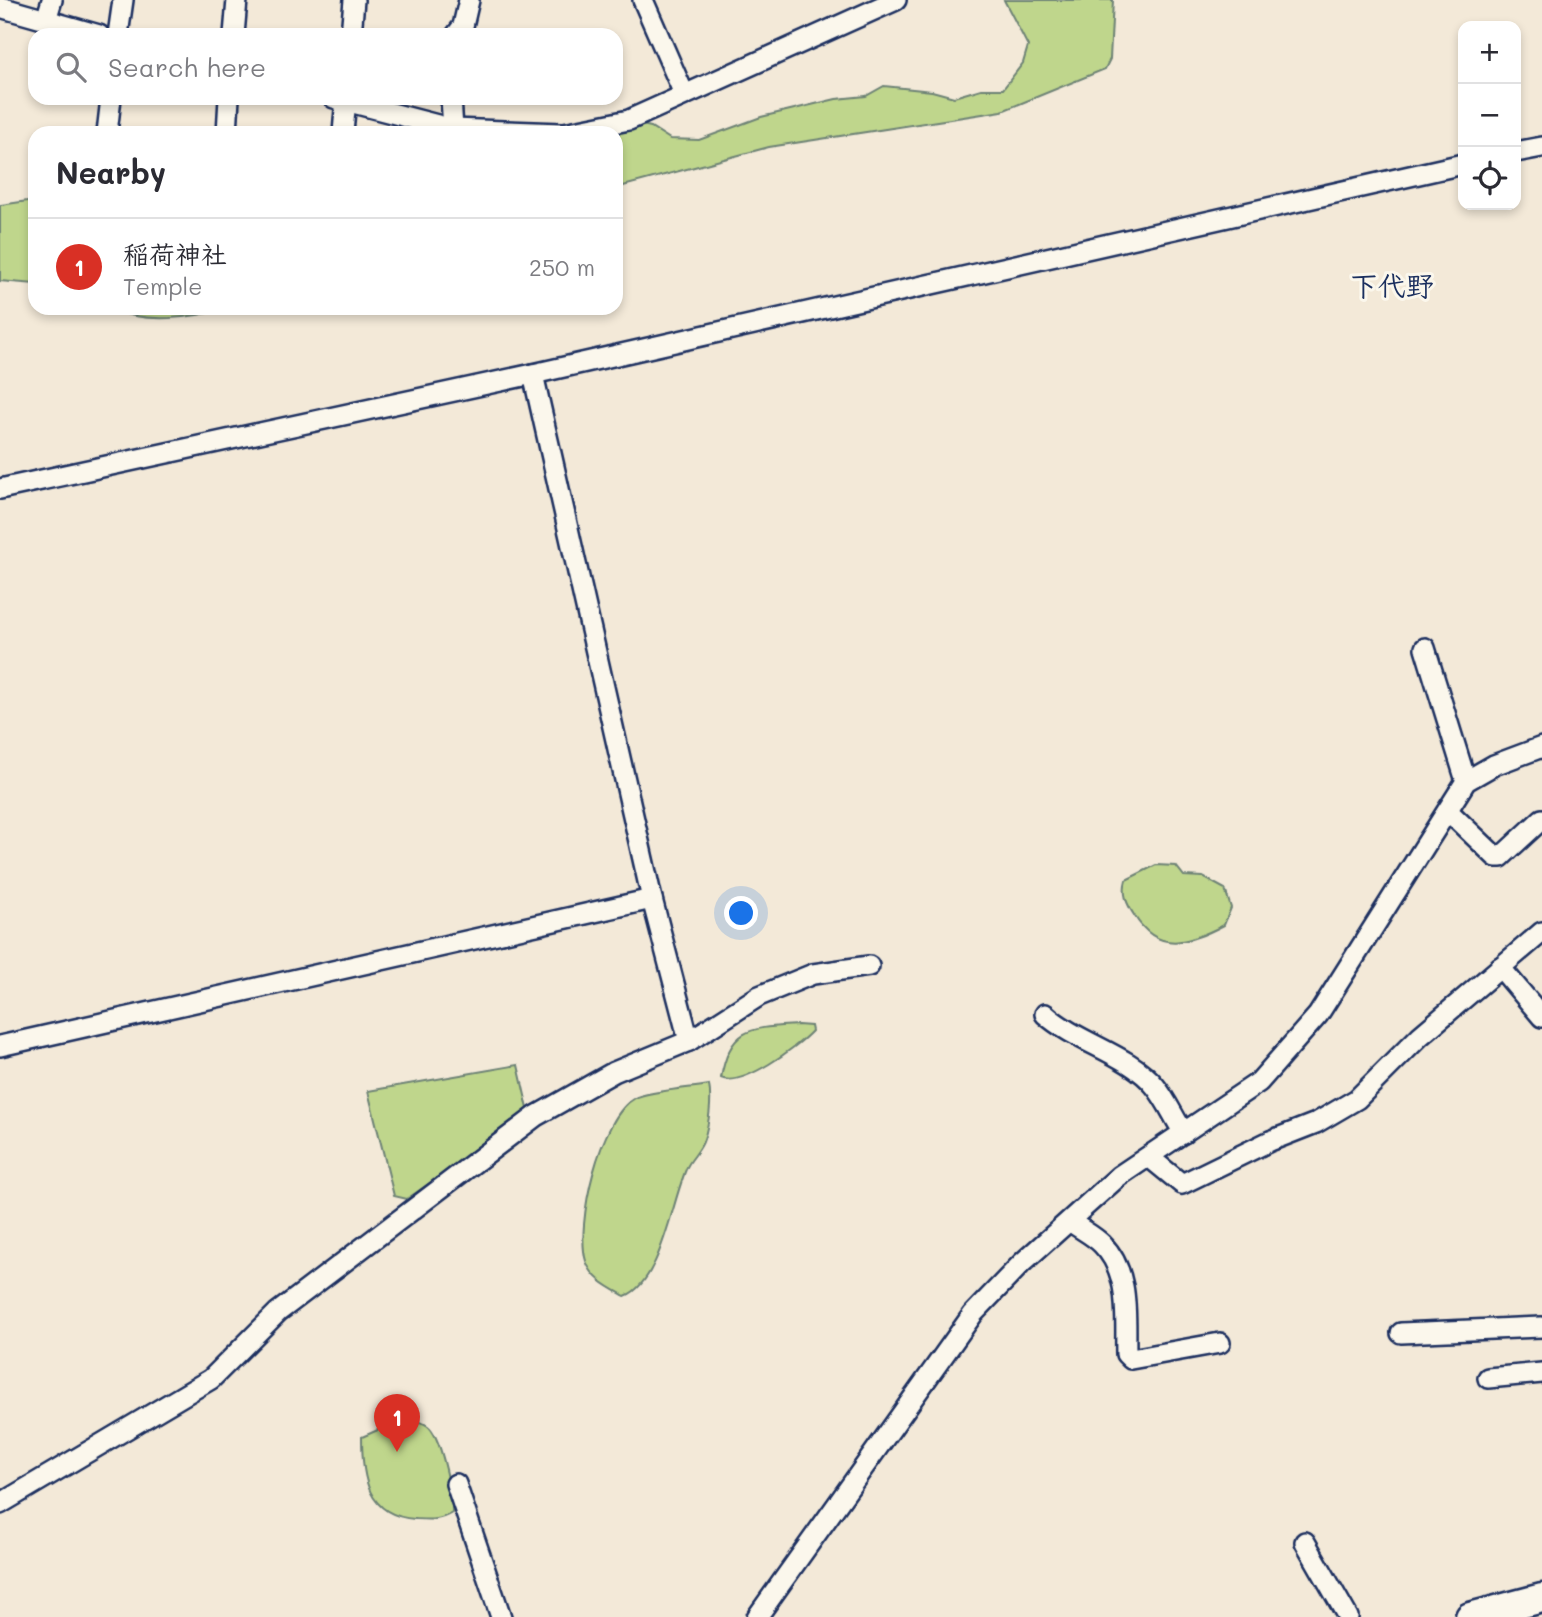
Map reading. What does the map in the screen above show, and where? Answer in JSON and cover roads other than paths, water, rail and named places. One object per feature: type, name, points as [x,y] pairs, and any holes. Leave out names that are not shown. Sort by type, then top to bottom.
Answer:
[{"type":"street","points":[[46,20],[52,0]]},
{"type":"street","points":[[119,28],[123,0]]},
{"type":"street","points":[[235,28],[237,0]]},
{"type":"street","points":[[352,28],[354,0]]},
{"type":"street","points":[[461,28],[468,0]]},
{"type":"street","points":[[599,126],[629,120],[896,0]]},
{"type":"street","points":[[648,2],[684,94]]},
{"type":"street","points":[[0,7],[74,28]]},
{"type":"street","points":[[108,126],[110,105]]},
{"type":"street","points":[[227,126],[229,105]]},
{"type":"street","points":[[342,105],[342,126]]},
{"type":"street","points":[[364,105],[442,126]]},
{"type":"street","points":[[451,105],[453,126]]},
{"type":"street","points":[[1521,151],[1542,146]]},
{"type":"street","points":[[0,489],[533,374],[1458,165]]},
{"type":"street","points":[[533,374],[652,899],[689,1041]]},
{"type":"street","points":[[1426,648],[1466,782]]},
{"type":"street","points":[[757,1617],[973,1314],[1022,1263],[1119,1176],[1259,1082],[1318,1015],[1466,782],[1494,765],[1542,747]]},
{"type":"street","points":[[1448,811],[1496,857],[1501,857],[1542,819]]},
{"type":"street","points":[[0,1046],[652,899]]},
{"type":"street","points":[[1149,1157],[1182,1184],[1270,1141],[1316,1123],[1357,1099],[1420,1036],[1542,932]]},
{"type":"street","points":[[0,1504],[211,1379],[278,1312],[536,1116],[614,1072],[689,1041],[760,996],[813,974],[869,966]]},
{"type":"street","points":[[1500,967],[1542,1017]]},
{"type":"street","points":[[1045,1014],[1062,1029],[1129,1064],[1144,1075],[1156,1087],[1184,1133]]},
{"type":"street","points":[[1070,1221],[1102,1244],[1114,1262],[1126,1303],[1126,1354],[1130,1359],[1220,1343]]},
{"type":"street","points":[[1401,1333],[1542,1327]]},
{"type":"street","points":[[1488,1378],[1542,1373]]},
{"type":"street","points":[[456,1484],[501,1617]]},
{"type":"street","points":[[1306,1542],[1348,1617]]},
{"type":"street","points":[[1470,1617],[1542,1598]]},
{"type":"place","name":"稲荷神社","points":[[397,1452]]},
{"type":"district","name":"下代野","points":[[1392,285]]}]
